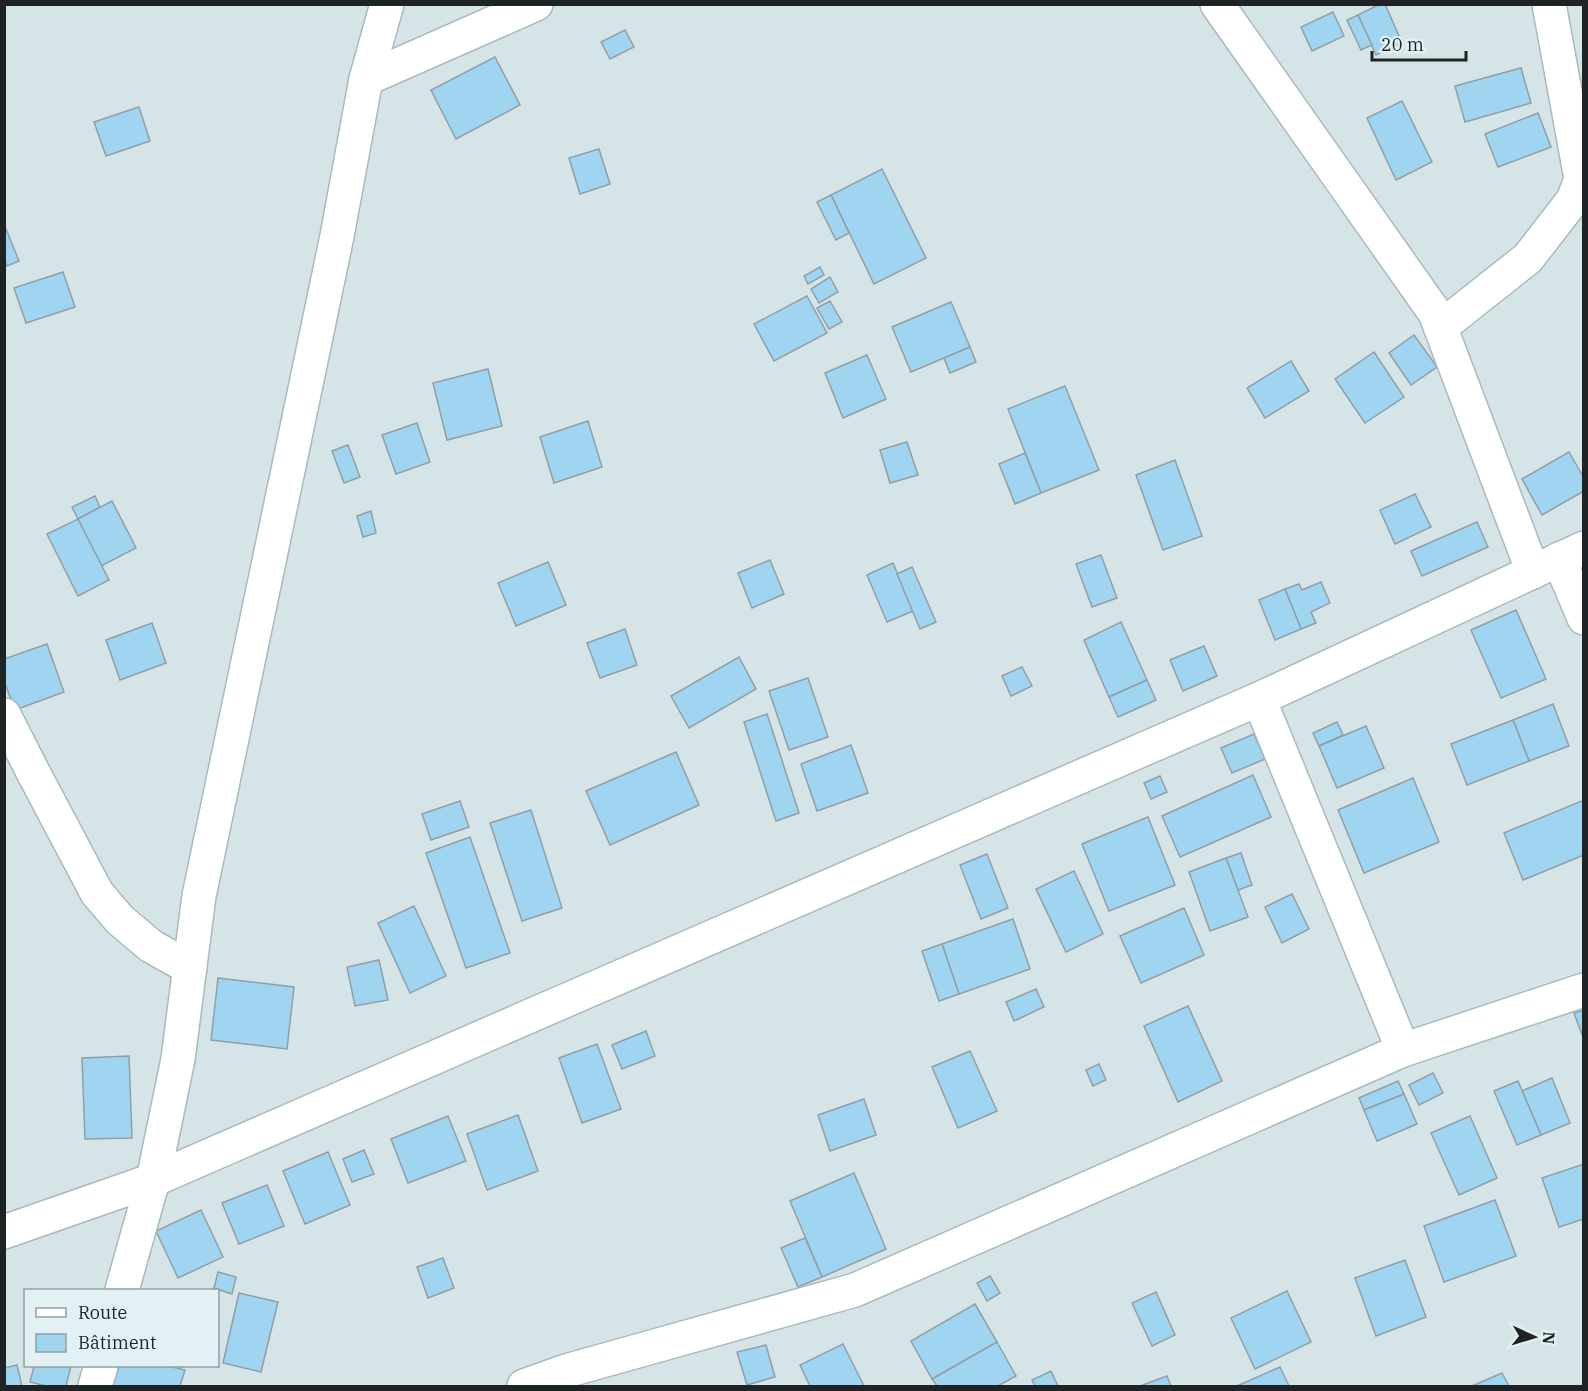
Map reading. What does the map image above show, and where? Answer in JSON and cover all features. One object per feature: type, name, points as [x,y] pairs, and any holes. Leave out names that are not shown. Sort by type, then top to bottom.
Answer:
[{"type":"street","points":[[122,1289],[153,1180],[178,1059],[199,896],[337,236],[366,79],[387,4]]},
{"type":"street","points":[[366,79],[536,4]]},
{"type":"street","points":[[1217,4],[1435,313],[1558,560],[1584,618]]},
{"type":"street","points":[[1441,327],[1528,258],[1573,200],[1581,179],[1549,4]]},
{"type":"street","points":[[4,1232],[153,1180],[1259,699],[1558,560]]},
{"type":"street","points":[[1259,699],[1403,1050]]},
{"type":"street","points":[[4,715],[97,893],[120,920],[151,946],[189,968]]},
{"type":"street","points":[[524,1386],[569,1379],[855,1290],[1403,1050],[1584,990]]},
{"type":"street","points":[[95,1386],[100,1367]]},
{"type":"building","points":[[1380,4],[1385,4],[1402,43],[1376,55],[1358,15]]},
{"type":"building","points":[[1333,12],[1344,36],[1312,51],[1301,27]]},
{"type":"building","points":[[1358,15],[1372,45],[1361,50],[1347,20]]},
{"type":"building","points":[[625,30],[634,47],[610,59],[601,42]]},
{"type":"building","points":[[495,57],[520,105],[456,139],[431,90]]},
{"type":"building","points":[[1521,68],[1531,103],[1465,122],[1455,86]]},
{"type":"building","points":[[1402,101],[1432,162],[1396,180],[1367,118]]},
{"type":"building","points":[[139,107],[150,141],[106,156],[94,122]]},
{"type":"building","points":[[1538,113],[1551,147],[1498,167],[1485,134]]},
{"type":"building","points":[[599,149],[610,184],[580,194],[569,158]]},
{"type":"building","points":[[882,169],[926,258],[874,284],[831,195]]},
{"type":"building","points":[[831,195],[849,233],[836,240],[817,202]]},
{"type":"building","points":[[4,224],[19,261],[7,266],[4,259]]},
{"type":"building","points":[[820,267],[824,275],[808,284],[804,276]]},
{"type":"building","points":[[63,272],[75,307],[26,323],[14,288]]},
{"type":"building","points":[[830,277],[838,292],[819,303],[811,289]]},
{"type":"building","points":[[807,296],[827,333],[774,361],[754,324]]},
{"type":"building","points":[[830,301],[842,322],[829,329],[817,308]]},
{"type":"building","points":[[951,302],[970,347],[911,372],[892,327]]},
{"type":"building","points":[[1414,335],[1437,367],[1411,385],[1389,353]]},
{"type":"building","points":[[970,347],[976,362],[950,373],[944,358]]},
{"type":"building","points":[[1374,352],[1404,397],[1365,423],[1335,379]]},
{"type":"building","points":[[867,355],[886,399],[843,418],[825,373]]},
{"type":"building","points":[[1291,361],[1309,391],[1265,418],[1247,388]]},
{"type":"building","points":[[488,369],[502,426],[447,440],[433,383]]},
{"type":"building","points":[[1065,386],[1099,470],[1041,493],[1008,409]]},
{"type":"building","points":[[588,421],[602,467],[554,483],[540,437]]},
{"type":"building","points":[[417,423],[430,462],[396,474],[382,435]]},
{"type":"building","points":[[907,442],[918,475],[890,483],[880,450]]},
{"type":"building","points":[[348,445],[360,477],[344,483],[332,451]]},
{"type":"building","points":[[1569,452],[1584,478],[1584,491],[1542,515],[1522,479]]},
{"type":"building","points":[[1025,453],[1041,493],[1015,504],[999,464]]},
{"type":"building","points":[[1175,460],[1202,536],[1163,550],[1136,475]]},
{"type":"building","points":[[1415,494],[1431,527],[1395,544],[1380,510]]},
{"type":"building","points":[[95,496],[100,507],[78,519],[72,507]]},
{"type":"building","points":[[112,501],[136,548],[101,566],[78,519]]},
{"type":"building","points":[[371,511],[376,533],[363,537],[357,516]]},
{"type":"building","points":[[78,519],[109,580],[78,596],[47,534]]},
{"type":"building","points":[[1477,522],[1488,547],[1422,576],[1411,551]]},
{"type":"building","points":[[1101,555],[1117,598],[1092,607],[1076,564]]},
{"type":"building","points":[[770,560],[784,594],[752,608],[738,573]]},
{"type":"building","points":[[548,562],[566,605],[516,626],[498,583]]},
{"type":"building","points":[[893,563],[913,611],[887,622],[867,575]]},
{"type":"building","points":[[912,567],[936,622],[920,629],[897,574]]},
{"type":"building","points":[[1321,582],[1330,603],[1311,612],[1316,623],[1301,629],[1285,589],[1299,584],[1302,590]]},
{"type":"building","points":[[1285,589],[1301,629],[1275,640],[1259,600]]},
{"type":"building","points":[[1516,610],[1546,679],[1501,698],[1471,630]]},
{"type":"building","points":[[1121,622],[1147,680],[1109,697],[1084,640]]},
{"type":"building","points":[[152,623],[166,663],[120,680],[106,640]]},
{"type":"building","points":[[625,629],[637,665],[600,678],[587,643]]},
{"type":"building","points":[[47,644],[64,692],[15,710],[4,681],[4,659]]},
{"type":"building","points":[[1204,646],[1217,676],[1183,691],[1170,660]]},
{"type":"building","points":[[739,657],[756,689],[689,728],[671,696]]},
{"type":"building","points":[[1022,667],[1032,686],[1011,696],[1002,676]]},
{"type":"building","points":[[808,678],[828,737],[789,750],[769,691]]},
{"type":"building","points":[[1147,680],[1156,700],[1118,717],[1109,697]]},
{"type":"building","points":[[1553,704],[1569,746],[1529,761],[1513,720]]},
{"type":"building","points":[[767,714],[799,813],[776,821],[744,722]]},
{"type":"building","points":[[1513,720],[1529,761],[1467,785],[1451,744]]},
{"type":"building","points":[[1337,722],[1343,735],[1319,746],[1313,733]]},
{"type":"building","points":[[1366,726],[1384,768],[1337,788],[1319,746]]},
{"type":"building","points":[[1254,734],[1265,759],[1232,773],[1221,748]]},
{"type":"building","points":[[851,745],[868,793],[817,811],[801,764]]},
{"type":"building","points":[[676,752],[699,805],[610,845],[586,791]]},
{"type":"building","points":[[1253,775],[1271,817],[1180,857],[1162,816]]},
{"type":"building","points":[[1160,776],[1167,792],[1151,799],[1144,783]]},
{"type":"building","points":[[1413,778],[1439,842],[1364,873],[1338,810]]},
{"type":"building","points":[[1584,800],[1584,855],[1523,880],[1504,833]]},
{"type":"building","points":[[460,801],[469,827],[431,840],[422,814]]},
{"type":"building","points":[[531,810],[562,908],[522,921],[490,823]]},
{"type":"building","points":[[1148,817],[1175,885],[1109,911],[1082,844]]},
{"type":"building","points":[[470,837],[510,953],[466,968],[426,853]]},
{"type":"building","points":[[1241,853],[1252,885],[1238,890],[1226,858]]},
{"type":"building","points":[[987,854],[1008,908],[981,919],[960,865]]},
{"type":"building","points":[[1226,858],[1248,917],[1210,931],[1189,872]]},
{"type":"building","points":[[1074,871],[1103,934],[1066,952],[1036,889]]},
{"type":"building","points":[[1292,894],[1309,929],[1282,943],[1265,907]]},
{"type":"building","points":[[414,906],[446,976],[410,993],[378,923]]},
{"type":"building","points":[[1184,908],[1204,955],[1141,983],[1120,936]]},
{"type":"building","points":[[1013,919],[1030,969],[959,994],[942,944]]},
{"type":"building","points":[[942,944],[959,994],[939,1001],[922,951]]},
{"type":"building","points":[[379,960],[388,1000],[355,1006],[347,967]]},
{"type":"building","points":[[218,978],[294,987],[287,1049],[211,1040]]},
{"type":"building","points":[[1036,989],[1044,1007],[1014,1021],[1006,1002]]},
{"type":"building","points":[[1188,1006],[1222,1081],[1178,1102],[1144,1026]]},
{"type":"building","points":[[1584,1010],[1584,1040],[1574,1013]]},
{"type":"building","points":[[646,1031],[655,1056],[622,1069],[612,1045]]},
{"type":"building","points":[[597,1044],[621,1109],[582,1123],[559,1058]]},
{"type":"building","points":[[970,1051],[997,1111],[958,1128],[932,1067]]},
{"type":"building","points":[[129,1056],[132,1138],[85,1139],[82,1058]]},
{"type":"building","points":[[1099,1064],[1106,1080],[1093,1086],[1086,1070]]},
{"type":"building","points":[[1433,1073],[1443,1093],[1419,1105],[1409,1085]]},
{"type":"building","points":[[1552,1078],[1570,1123],[1541,1135],[1522,1091]]},
{"type":"building","points":[[1398,1081],[1404,1094],[1364,1110],[1359,1098]]},
{"type":"building","points":[[1518,1081],[1541,1135],[1517,1145],[1494,1091]]},
{"type":"building","points":[[1404,1094],[1417,1124],[1377,1141],[1364,1110]]},
{"type":"building","points":[[864,1099],[876,1135],[830,1151],[818,1115]]},
{"type":"building","points":[[518,1115],[538,1171],[487,1190],[467,1134]]},
{"type":"building","points":[[448,1116],[466,1161],[408,1183],[391,1139]]},
{"type":"building","points":[[1470,1116],[1497,1178],[1459,1195],[1431,1133]]},
{"type":"building","points":[[364,1150],[374,1174],[352,1182],[343,1159]]},
{"type":"building","points":[[328,1152],[350,1205],[305,1224],[283,1171]]},
{"type":"building","points":[[1584,1164],[1584,1219],[1559,1227],[1542,1178]]},
{"type":"building","points":[[854,1173],[886,1249],[822,1277],[790,1201]]},
{"type":"building","points":[[267,1185],[284,1226],[239,1244],[222,1203]]},
{"type":"building","points":[[1495,1200],[1516,1256],[1444,1282],[1424,1226]]},
{"type":"building","points":[[201,1210],[223,1257],[178,1278],[156,1231]]},
{"type":"building","points":[[805,1238],[822,1277],[798,1287],[781,1248]]},
{"type":"building","points":[[443,1258],[454,1288],[428,1298],[417,1267]]},
{"type":"building","points":[[1405,1260],[1426,1317],[1376,1336],[1355,1278]]},
{"type":"building","points":[[218,1272],[236,1277],[232,1294],[214,1288]]},
{"type":"building","points":[[990,1276],[1000,1293],[987,1301],[977,1283]]},
{"type":"building","points":[[1287,1291],[1311,1342],[1255,1369],[1231,1318]]},
{"type":"building","points":[[1156,1292],[1175,1335],[1152,1346],[1132,1303]]},
{"type":"building","points":[[239,1293],[278,1302],[261,1372],[223,1363]]},
{"type":"building","points":[[975,1304],[997,1342],[932,1379],[911,1341]]},
{"type":"building","points":[[997,1342],[1016,1376],[998,1386],[937,1386],[932,1379]]},
{"type":"building","points":[[843,1344],[864,1386],[810,1386],[800,1365]]},
{"type":"building","points":[[766,1345],[775,1377],[747,1385],[737,1352]]},
{"type":"building","points":[[17,1365],[22,1386],[4,1386],[4,1368]]},
{"type":"building","points":[[34,1367],[71,1367],[66,1386],[46,1386],[30,1382]]},
{"type":"building","points":[[119,1367],[172,1367],[185,1370],[180,1386],[113,1386]]},
{"type":"building","points":[[1280,1367],[1289,1386],[1237,1386]]},
{"type":"building","points":[[1051,1371],[1058,1386],[1035,1386],[1032,1380]]},
{"type":"building","points":[[1502,1373],[1509,1386],[1472,1386]]},
{"type":"building","points":[[1167,1376],[1171,1386],[1140,1386]]}]
